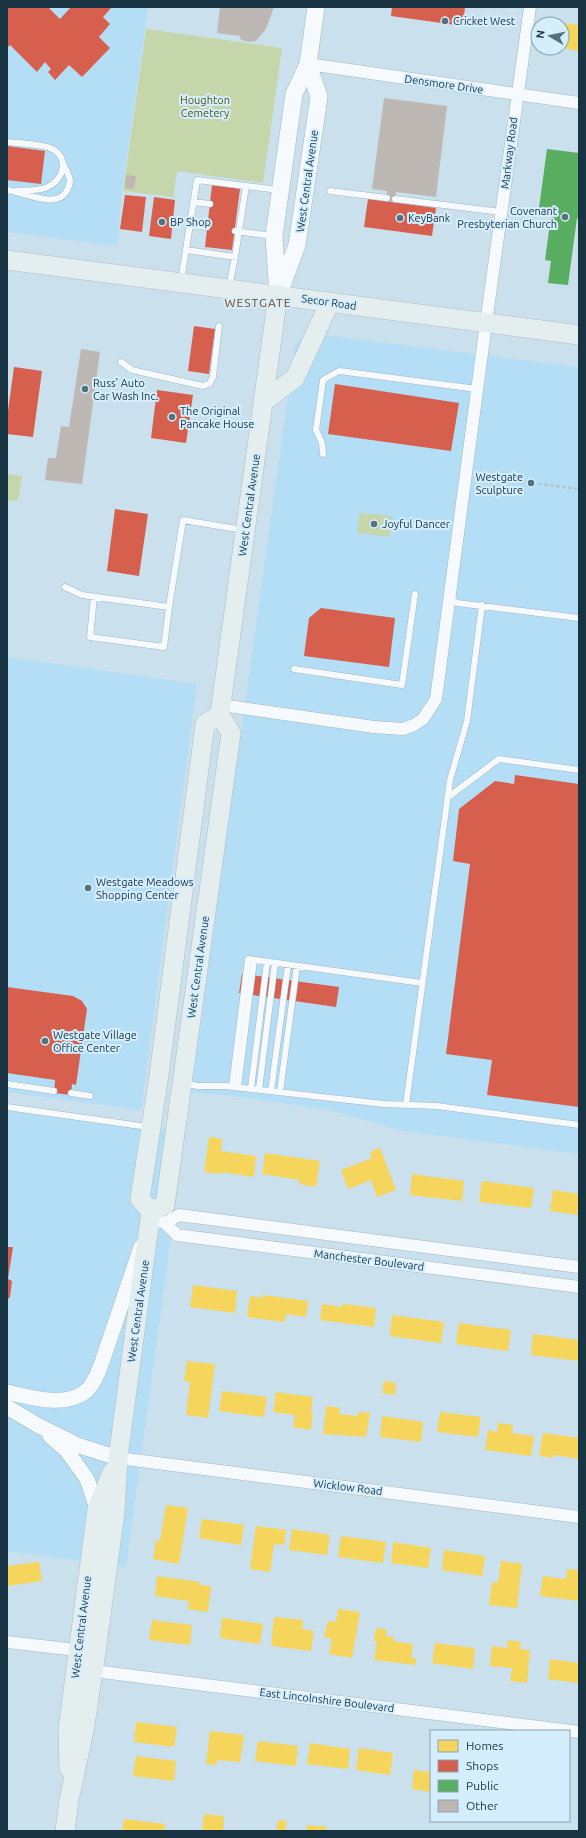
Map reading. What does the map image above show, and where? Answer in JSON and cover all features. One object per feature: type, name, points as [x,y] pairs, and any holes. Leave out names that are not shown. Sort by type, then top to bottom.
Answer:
[{"type":"main road","name":"West Central Avenue","points":[[65,1831],[69,1800],[68,1729],[86,1660],[115,1512],[118,1458],[155,1218],[165,1205],[182,1083],[230,733],[220,710],[278,295],[273,242],[294,94],[308,64],[316,7]]},
{"type":"main road","name":"West Central Avenue","points":[[278,295],[297,245],[319,97],[308,64]]},
{"type":"main road","name":"Secor Road","points":[[7,260],[579,335]]},
{"type":"main road","points":[[264,401],[295,378],[330,302]]},
{"type":"main road","points":[[155,1218],[140,1199],[175,953],[205,724],[220,710]]},
{"type":"main road","points":[[175,953],[185,963],[170,1075],[182,1083]]},
{"type":"main road","name":"West Central Avenue","points":[[86,1660],[97,1509],[118,1458]]},
{"type":"street","name":"Markway Road","points":[[220,710],[403,729],[414,726],[423,719],[436,699],[530,7]]},
{"type":"street","name":"Densmore Drive","points":[[308,64],[518,95],[579,102]]},
{"type":"street","name":"Manchester Boulevard","points":[[155,1218],[179,1215],[579,1267]]},
{"type":"street","name":"Manchester Boulevard","points":[[155,1218],[177,1236],[579,1287]]},
{"type":"street","points":[[7,1392],[36,1398],[56,1400],[74,1398],[86,1391],[96,1379],[155,1218]]},
{"type":"street","points":[[7,1407],[39,1426],[80,1446],[118,1458]]},
{"type":"street","points":[[39,1426],[67,1452],[87,1479],[97,1509]]},
{"type":"street","name":"Wicklow Road","points":[[118,1458],[579,1517]]},
{"type":"street","name":"East Lincolnshire Boulevard","points":[[7,1642],[86,1660],[565,1730]]},
{"type":"lane","points":[[7,142],[50,148],[60,154],[70,181],[68,190],[59,199],[54,200],[39,198],[17,191]]},
{"type":"lane","points":[[7,190],[17,191],[46,188],[54,183],[60,176],[63,168],[63,161]]},
{"type":"lane","points":[[181,283],[197,180],[281,190]]},
{"type":"lane","points":[[229,289],[235,257],[240,208],[246,186]]},
{"type":"lane","points":[[330,191],[386,198]]},
{"type":"lane","points":[[395,199],[501,212]]},
{"type":"lane","points":[[193,202],[210,204]]},
{"type":"lane","points":[[190,225],[207,227]]},
{"type":"lane","points":[[237,231],[274,236]]},
{"type":"lane","points":[[186,250],[235,257]]},
{"type":"lane","points":[[121,362],[132,370],[203,386],[209,384],[213,377],[219,326]]},
{"type":"lane","points":[[323,454],[322,443],[316,430],[323,380],[338,371],[477,389]]},
{"type":"lane","points":[[94,597],[90,637],[164,647],[183,520],[245,530]]},
{"type":"lane","points":[[66,587],[82,595],[169,607]]},
{"type":"lane","points":[[294,669],[402,685],[415,594]]},
{"type":"lane","points":[[450,598],[458,602],[482,606],[579,618]]},
{"type":"lane","points":[[406,1105],[447,798],[450,780],[467,721],[482,606]]},
{"type":"lane","points":[[447,798],[499,759],[579,770]]},
{"type":"lane","points":[[235,1087],[248,959],[422,983]]},
{"type":"lane","points":[[250,1088],[267,962]]},
{"type":"lane","points":[[259,1089],[275,963]]},
{"type":"lane","points":[[271,1091],[288,965]]},
{"type":"lane","points":[[280,1092],[297,966]]},
{"type":"lane","points":[[182,1083],[198,1086],[250,1088],[406,1105],[437,1106],[579,1125]]},
{"type":"lane","points":[[7,1084],[54,1091]]},
{"type":"lane","points":[[71,1093],[90,1096]]},
{"type":"lane","points":[[7,1107],[151,1127]]},
{"type":"path","points":[[479,476],[579,489]]},
{"type":"shaded area","points":[[7,7],[148,7],[122,191],[117,246],[7,232]]},
{"type":"shaded area","points":[[306,333],[579,367],[579,1154],[404,1131],[329,1110],[249,1098],[191,1092],[295,345]]},
{"type":"shaded area","name":"Westgate Meadows Shopping Center","points":[[7,657],[197,684],[141,1110],[7,1092]]},
{"type":"shaded area","points":[[7,1110],[185,1132],[126,1567],[7,1551]]},
{"type":"green space","name":"Houghton Cemetery","points":[[146,29],[282,48],[263,183],[177,171],[173,197],[123,191]]},
{"type":"green space","points":[[7,474],[22,476],[18,500],[7,501]]},
{"type":"green space","points":[[360,513],[392,516],[389,537],[357,533]]},
{"type":"building: Homes","points":[[570,24],[579,25],[579,51],[570,49]]},
{"type":"building: Homes","points":[[209,1137],[222,1139],[221,1151],[256,1156],[254,1177],[222,1172],[222,1174],[204,1172]]},
{"type":"building: Homes","points":[[380,1148],[396,1190],[377,1197],[371,1180],[348,1189],[341,1170],[372,1158],[370,1152]]},
{"type":"building: Homes","points":[[265,1153],[320,1161],[316,1187],[299,1184],[300,1180],[262,1174]]},
{"type":"building: Homes","points":[[412,1174],[464,1181],[462,1201],[410,1195]]},
{"type":"building: Homes","points":[[482,1181],[534,1188],[531,1208],[479,1202]]},
{"type":"building: Homes","points":[[553,1190],[579,1194],[579,1215],[550,1211]]},
{"type":"building: Homes","points":[[193,1285],[237,1291],[235,1313],[190,1307]]},
{"type":"building: Homes","points":[[263,1295],[308,1301],[306,1317],[286,1314],[285,1322],[247,1317],[250,1296],[262,1298]]},
{"type":"building: Homes","points":[[322,1304],[342,1307],[343,1304],[376,1308],[374,1327],[320,1320]]},
{"type":"building: Homes","points":[[392,1315],[444,1322],[441,1343],[390,1336]]},
{"type":"building: Homes","points":[[459,1323],[511,1330],[508,1351],[456,1344]]},
{"type":"building: Homes","points":[[533,1334],[579,1340],[579,1361],[531,1355]]},
{"type":"building: Homes","points":[[187,1361],[215,1364],[208,1418],[186,1415],[190,1382],[184,1381]]},
{"type":"building: Homes","points":[[384,1381],[396,1383],[395,1395],[382,1393]]},
{"type":"building: Homes","points":[[222,1391],[267,1397],[264,1417],[219,1411]]},
{"type":"building: Homes","points":[[276,1392],[313,1397],[311,1430],[293,1427],[295,1415],[273,1412]]},
{"type":"building: Homes","points":[[326,1406],[340,1408],[339,1414],[358,1416],[359,1412],[370,1413],[366,1437],[323,1434]]},
{"type":"building: Homes","points":[[440,1412],[481,1417],[478,1437],[437,1432]]},
{"type":"building: Homes","points":[[382,1416],[423,1422],[421,1442],[380,1437]]},
{"type":"building: Homes","points":[[498,1423],[513,1425],[512,1433],[534,1436],[531,1456],[485,1450],[488,1430],[497,1432]]},
{"type":"building: Homes","points":[[543,1433],[579,1438],[579,1459],[554,1455],[553,1458],[539,1456]]},
{"type":"building: Homes","points":[[166,1505],[188,1508],[179,1564],[153,1559],[156,1540],[160,1541]]},
{"type":"building: Homes","points":[[202,1519],[244,1525],[241,1545],[199,1538]]},
{"type":"building: Homes","points":[[256,1526],[286,1530],[284,1545],[274,1544],[270,1572],[250,1569]]},
{"type":"building: Homes","points":[[292,1529],[330,1535],[327,1555],[289,1550]]},
{"type":"building: Homes","points":[[341,1536],[386,1542],[383,1563],[338,1557]]},
{"type":"building: Homes","points":[[393,1542],[431,1548],[428,1568],[391,1563]]},
{"type":"building: Homes","points":[[444,1550],[485,1556],[482,1576],[442,1570]]},
{"type":"building: Homes","points":[[501,1561],[522,1564],[517,1608],[489,1605],[492,1582],[498,1583]]},
{"type":"building: Homes","points":[[39,1562],[42,1581],[7,1586],[7,1566]]},
{"type":"building: Homes","points":[[567,1569],[579,1570],[579,1601],[540,1596],[543,1576],[566,1579]]},
{"type":"building: Homes","points":[[157,1576],[200,1582],[199,1585],[211,1586],[208,1612],[188,1609],[189,1601],[155,1596]]},
{"type":"building: Homes","points":[[338,1609],[360,1612],[352,1658],[329,1654],[332,1639],[324,1637],[328,1621],[336,1622]]},
{"type":"building: Homes","points":[[274,1617],[303,1620],[302,1629],[314,1631],[311,1651],[271,1646]]},
{"type":"building: Homes","points":[[222,1618],[263,1624],[260,1644],[220,1638]]},
{"type":"building: Homes","points":[[152,1620],[192,1625],[190,1645],[149,1640]]},
{"type":"building: Homes","points":[[376,1628],[387,1630],[386,1636],[394,1637],[393,1641],[413,1644],[411,1658],[416,1658],[416,1665],[374,1660],[377,1642],[374,1641]]},
{"type":"building: Homes","points":[[508,1640],[521,1642],[520,1649],[530,1650],[527,1683],[510,1681],[512,1668],[490,1666],[492,1646],[507,1648]]},
{"type":"building: Homes","points":[[435,1643],[475,1648],[473,1669],[432,1663]]},
{"type":"building: Homes","points":[[550,1659],[579,1663],[579,1683],[548,1679]]},
{"type":"building: Homes","points":[[136,1722],[177,1727],[174,1747],[134,1742]]},
{"type":"building: Homes","points":[[210,1731],[244,1735],[240,1762],[217,1760],[217,1765],[206,1764]]},
{"type":"building: Homes","points":[[258,1741],[298,1746],[296,1766],[255,1761]]},
{"type":"building: Homes","points":[[310,1743],[350,1749],[348,1769],[307,1764]]},
{"type":"building: Homes","points":[[359,1748],[393,1753],[390,1775],[356,1770]]},
{"type":"building: Homes","points":[[136,1756],[176,1761],[174,1781],[133,1776]]},
{"type":"building: Homes","points":[[414,1770],[430,1772],[430,1792],[412,1789]]},
{"type":"building: Homes","points":[[204,1814],[224,1816],[223,1831],[202,1831]]},
{"type":"building: Homes","points":[[124,1819],[165,1824],[164,1831],[122,1831]]},
{"type":"building: Homes","points":[[278,1820],[287,1821],[285,1831],[276,1831]]},
{"type":"building: Homes","points":[[307,1825],[327,1827],[326,1831],[306,1831]]},
{"type":"building: Shops","points":[[7,7],[48,7],[60,19],[71,7],[112,7],[103,17],[110,24],[99,37],[110,48],[82,77],[69,65],[55,80],[48,72],[51,69],[45,62],[37,72],[10,45],[7,48]]},
{"type":"building: Shops","name":"Cricket West","points":[[392,7],[465,7],[463,26],[391,16]]},
{"type":"building: Shops","points":[[7,146],[45,151],[41,184],[7,180]]},
{"type":"building: Shops","points":[[212,185],[240,189],[232,250],[205,247]]},
{"type":"building: Shops","points":[[125,195],[146,197],[142,232],[120,229]]},
{"type":"building: Shops","name":"BP Shop","points":[[154,197],[175,200],[171,239],[149,236]]},
{"type":"building: Shops","name":"KeyBank","points":[[368,199],[436,208],[432,236],[364,227]]},
{"type":"building: Shops","points":[[194,326],[215,329],[209,374],[188,371]]},
{"type":"building: Shops","points":[[14,367],[42,371],[33,437],[7,434],[7,418]]},
{"type":"building: Shops","points":[[335,384],[459,403],[451,451],[328,434]]},
{"type":"building: Shops","name":"The Original Pancake House","points":[[157,390],[193,395],[186,443],[151,438]]},
{"type":"building: Shops","points":[[115,509],[148,514],[139,576],[107,571]]},
{"type":"building: Shops","points":[[321,608],[395,618],[389,667],[304,656],[309,618]]},
{"type":"building: Shops","points":[[515,775],[579,784],[579,1107],[487,1095],[492,1060],[446,1054],[470,864],[453,861],[459,809],[495,781],[514,784]]},
{"type":"building: Shops","points":[[242,974],[339,987],[336,1007],[239,993]]},
{"type":"building: Shops","name":"Westgate Village Office Center","points":[[7,987],[73,996],[82,1001],[87,1009],[76,1085],[72,1084],[71,1095],[54,1093],[55,1080],[7,1073]]},
{"type":"building: Shops","points":[[7,1247],[13,1247],[8,1279],[12,1281],[10,1297],[7,1300]]},
{"type":"building: Public","name":"Covenant Presbyterian Church","points":[[547,149],[579,153],[579,219],[577,218],[568,285],[548,283],[551,261],[545,260],[551,216],[538,215]]},
{"type":"building: Other","points":[[220,7],[274,7],[266,29],[256,41],[249,42],[241,40],[240,36],[217,33]]},
{"type":"building: Other","points":[[384,98],[447,106],[436,197],[396,192],[395,202],[386,202],[387,191],[372,189]]},
{"type":"building: Other","points":[[126,175],[136,176],[134,189],[125,188]]},
{"type":"building: Other","name":"Russ' Auto Car Wash Inc.","points":[[81,349],[100,352],[82,484],[45,480],[48,458],[56,458],[61,426],[69,427]]},
{"type":"place","name":"Cricket West","points":[[445,21]]},
{"type":"place","name":"Covenant Presbyterian Church","points":[[565,217]]},
{"type":"place","name":"KeyBank","points":[[400,218]]},
{"type":"place","name":"BP Shop","points":[[162,222]]},
{"type":"place","name":"Russ' Auto Car Wash Inc.","points":[[85,389]]},
{"type":"place","name":"The Original Pancake House","points":[[172,417]]},
{"type":"place","name":"Westgate Sculpture","points":[[531,483]]},
{"type":"place","name":"Joyful Dancer","points":[[374,524]]},
{"type":"place","name":"Westgate Meadows Shopping Center","points":[[88,888]]},
{"type":"place","name":"Westgate Village Office Center","points":[[45,1041]]},
{"type":"district","name":"WESTGATE","points":[[258,303]]}]
